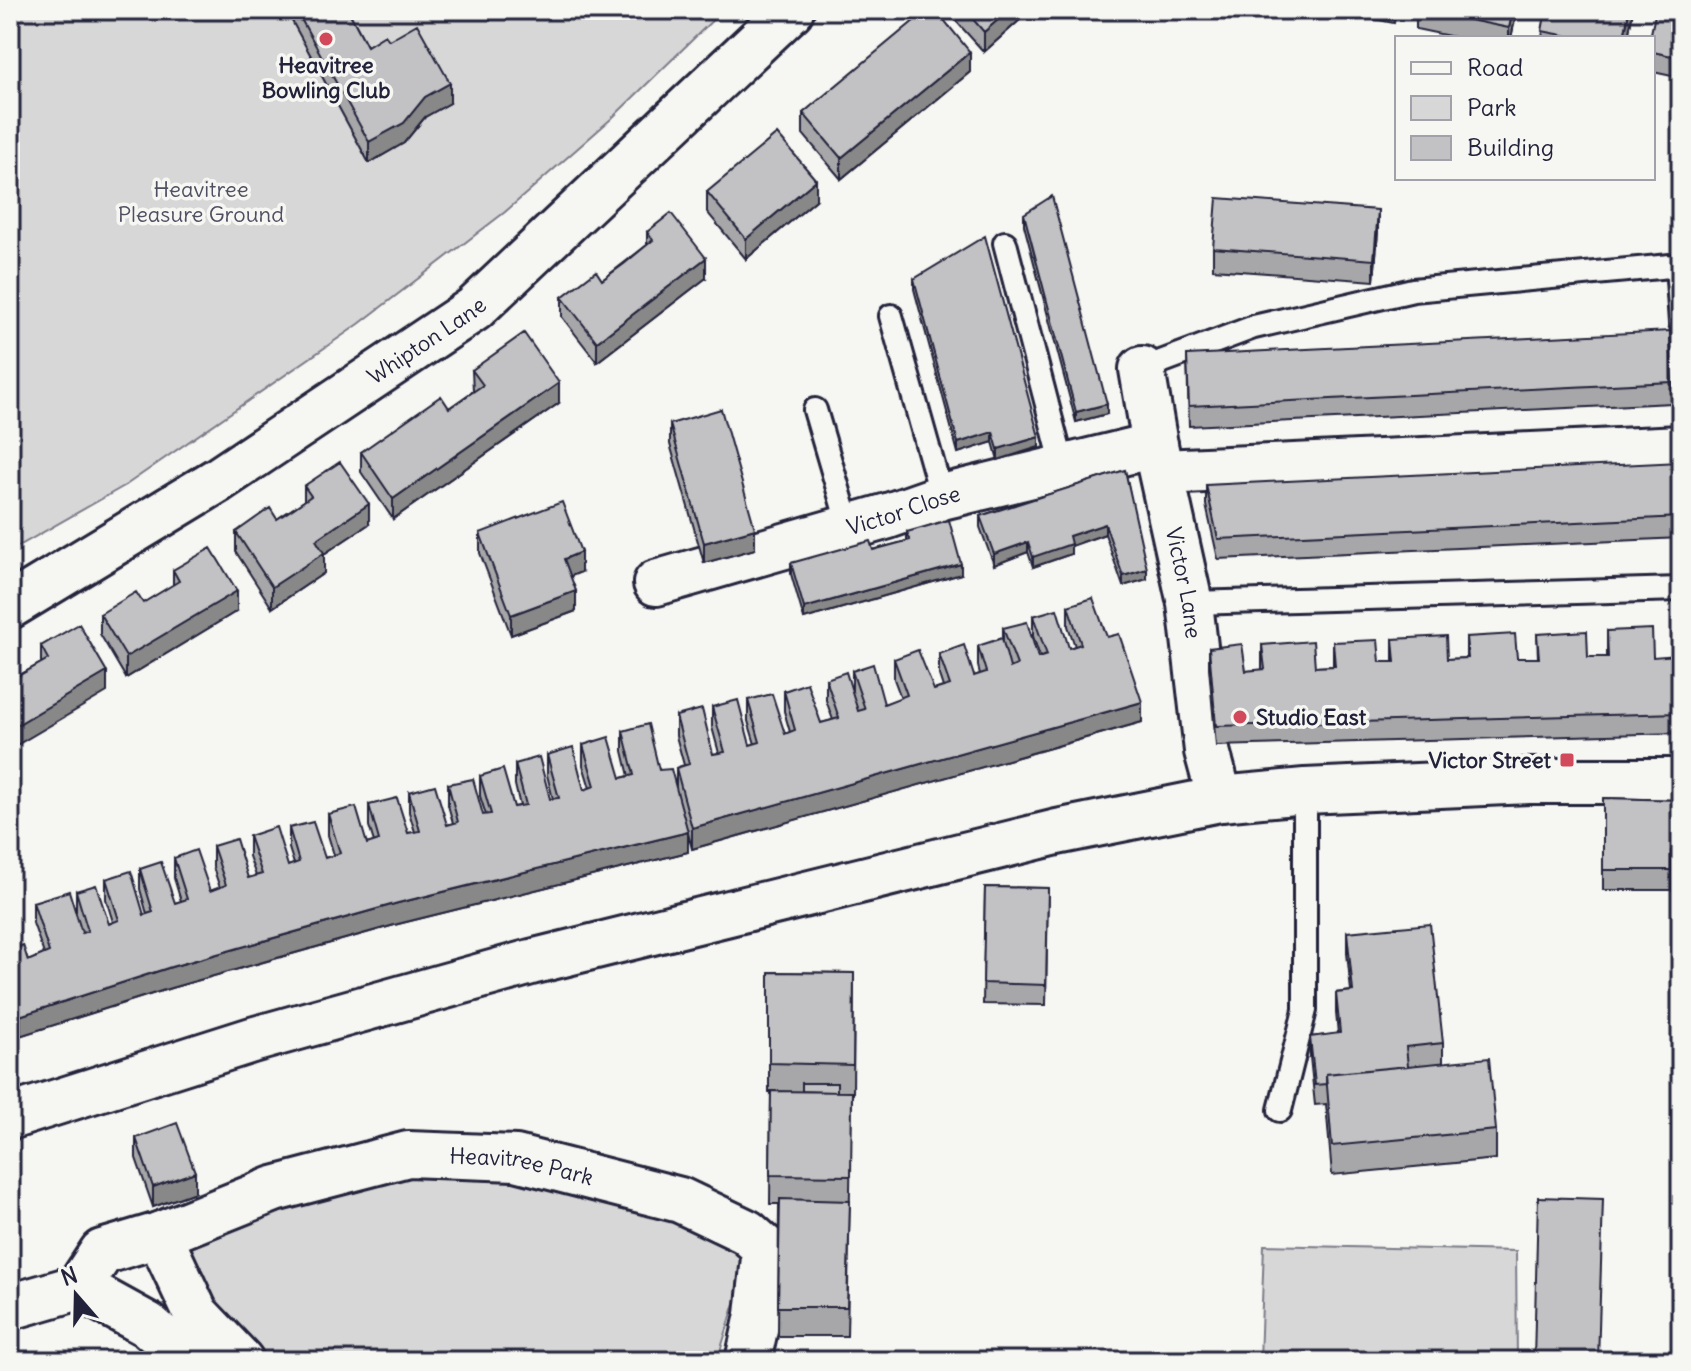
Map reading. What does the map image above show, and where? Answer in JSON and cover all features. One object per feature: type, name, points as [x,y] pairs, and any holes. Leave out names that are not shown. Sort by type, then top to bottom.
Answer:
[{"type":"street","name":"Whipton Lane","points":[[10,606],[218,480],[474,309],[791,10]]},
{"type":"street","name":"Victor Lane","points":[[1142,369],[1190,603],[1207,751],[1220,799]]},
{"type":"street","points":[[1158,458],[1681,448]]},
{"type":"street","name":"Victor Close","points":[[656,583],[942,497],[1063,466],[1158,458]]},
{"type":"street","points":[[10,1117],[252,1040],[531,962],[1057,832],[1220,799],[1305,791],[1529,781],[1681,781]]},
{"type":"street","name":"Heavitree Park","points":[[79,1287],[102,1252],[159,1235],[274,1189],[408,1154],[516,1158],[680,1200],[747,1232],[765,1248],[758,1315],[748,1361]]},
{"type":"street","points":[[159,1235],[196,1314],[241,1361]]},
{"type":"street","points":[[10,1307],[79,1287],[148,1325],[190,1361]]},
{"type":"lane","points":[[1005,243],[1063,466]]},
{"type":"lane","points":[[1142,369],[1254,327],[1413,290],[1679,265],[1681,323]]},
{"type":"lane","points":[[891,316],[942,497]]},
{"type":"lane","points":[[815,410],[849,526]]},
{"type":"lane","points":[[1190,603],[1681,589]]},
{"type":"lane","points":[[1280,1110],[1305,1010],[1305,791]]},
{"type":"green space","name":"Heavitree Pleasure Ground","points":[[10,10],[723,10],[611,119],[505,212],[359,324],[126,485],[10,551]]},
{"type":"green space","points":[[420,1176],[546,1184],[662,1204],[750,1255],[717,1361],[260,1361],[227,1326],[190,1259],[183,1239],[271,1203]]},
{"type":"green space","points":[[1264,1245],[1516,1251],[1517,1361],[1260,1361]]},
{"type":"building","points":[[296,10],[348,10],[367,46],[385,35],[389,40],[417,24],[450,83],[425,97],[404,123],[369,142]]},
{"type":"building","points":[[927,10],[936,10],[970,52],[841,158],[803,113]]},
{"type":"building","points":[[965,10],[1009,10],[984,32]]},
{"type":"building","points":[[1421,10],[1513,10],[1509,28]]},
{"type":"building","points":[[1546,10],[1629,10],[1624,36],[1568,36],[1542,31]]},
{"type":"building","points":[[1656,10],[1681,10],[1681,58],[1655,52],[1655,36],[1650,36]]},
{"type":"building","points":[[777,134],[816,180],[746,239],[707,192]]},
{"type":"building","points":[[1052,196],[1107,404],[1076,412],[1024,214]]},
{"type":"building","points":[[1217,198],[1378,210],[1374,260],[1213,248]]},
{"type":"building","points":[[671,213],[706,258],[597,342],[562,297],[596,271],[602,280],[624,264],[653,240],[647,232]]},
{"type":"building","points":[[985,236],[1039,437],[998,449],[993,432],[958,443],[914,279]]},
{"type":"building","points":[[1670,331],[1672,382],[1189,406],[1187,355]]},
{"type":"building","points":[[524,333],[559,383],[393,499],[361,452],[441,396],[449,408],[483,385],[472,370]]},
{"type":"building","points":[[721,409],[755,529],[704,543],[670,424]]},
{"type":"building","points":[[340,462],[369,504],[316,540],[324,553],[272,587],[236,532],[270,508],[277,519],[294,508],[311,496],[304,486]]},
{"type":"building","points":[[1680,462],[1681,517],[1218,539],[1206,485]]},
{"type":"building","points":[[1125,470],[1147,569],[1123,576],[1105,524],[1069,536],[1071,544],[1033,557],[1028,542],[994,554],[980,516]]},
{"type":"building","points":[[562,502],[581,552],[564,559],[576,591],[511,615],[480,533]]},
{"type":"building","points":[[949,520],[961,564],[804,608],[791,563],[870,541],[873,550],[910,540],[907,532]]},
{"type":"building","points":[[211,548],[237,591],[126,657],[100,614],[136,592],[143,603],[179,581],[173,570]]},
{"type":"building","points":[[1093,598],[1107,637],[1119,634],[1142,702],[692,828],[676,768],[689,764],[676,716],[702,709],[713,754],[725,752],[712,707],[738,700],[750,745],[760,742],[748,700],[772,694],[785,734],[795,730],[784,691],[807,683],[821,723],[839,718],[826,679],[846,672],[858,711],[865,709],[852,671],[873,664],[884,704],[907,695],[894,659],[918,650],[934,690],[950,685],[939,654],[964,645],[974,676],[986,672],[978,646],[1002,638],[1010,668],[1017,665],[1003,628],[1027,622],[1038,658],[1047,655],[1033,616],[1057,609],[1069,648],[1081,644],[1068,606]]},
{"type":"building","points":[[79,624],[107,672],[10,729],[10,679],[48,659],[41,646]]},
{"type":"building","points":[[1652,629],[1653,657],[1677,655],[1680,713],[1216,726],[1209,648],[1242,644],[1246,671],[1265,669],[1262,645],[1313,641],[1315,667],[1335,666],[1333,642],[1378,640],[1380,662],[1395,662],[1393,639],[1446,636],[1447,659],[1468,658],[1466,637],[1515,634],[1517,658],[1539,658],[1537,634],[1587,631],[1588,657],[1608,657],[1607,631]]},
{"type":"building","points":[[648,724],[659,770],[671,769],[688,832],[398,903],[171,967],[10,1019],[10,950],[23,945],[28,961],[49,952],[33,902],[69,891],[82,933],[88,931],[76,891],[96,885],[109,924],[119,920],[106,879],[131,871],[144,915],[153,912],[140,869],[161,862],[175,903],[187,899],[174,858],[196,850],[210,891],[226,885],[213,846],[236,839],[248,878],[262,874],[249,836],[276,827],[288,866],[299,862],[289,828],[313,822],[325,858],[340,853],[328,814],[356,807],[367,844],[379,840],[369,805],[397,798],[408,833],[420,831],[409,792],[435,785],[447,825],[458,822],[448,784],[473,779],[483,815],[491,814],[480,776],[503,769],[514,807],[526,805],[515,764],[539,757],[550,799],[559,798],[547,755],[573,747],[584,790],[595,786],[583,745],[609,737],[621,778],[634,775],[623,731]]},
{"type":"building","points":[[1603,798],[1681,800],[1681,851],[1671,851],[1671,870],[1603,870]]},
{"type":"building","points":[[985,887],[1048,888],[1046,985],[983,983]]},
{"type":"building","points":[[1430,924],[1443,1043],[1406,1047],[1408,1066],[1326,1074],[1326,1084],[1315,1085],[1310,1037],[1340,1033],[1336,993],[1353,991],[1347,932]]},
{"type":"building","points":[[769,972],[854,973],[853,1065],[769,1063]]},
{"type":"building","points":[[1489,1058],[1496,1130],[1332,1146],[1326,1074]]},
{"type":"building","points":[[802,1083],[837,1083],[837,1092],[802,1091]]},
{"type":"building","points":[[1678,1090],[1681,1091],[1681,1127],[1675,1115]]},
{"type":"building","points":[[771,1091],[852,1092],[851,1176],[770,1175]]},
{"type":"building","points":[[177,1123],[195,1172],[153,1187],[136,1138]]},
{"type":"building","points":[[1538,1197],[1603,1199],[1598,1361],[1534,1361]]},
{"type":"building","points":[[780,1199],[850,1201],[847,1307],[778,1307]]},
{"type":"place","name":"Heavitree Bowling Club","points":[[326,39]]},
{"type":"place","name":"Studio East","points":[[1240,717]]},
{"type":"place","name":"Victor Street","points":[[1567,760]]}]
